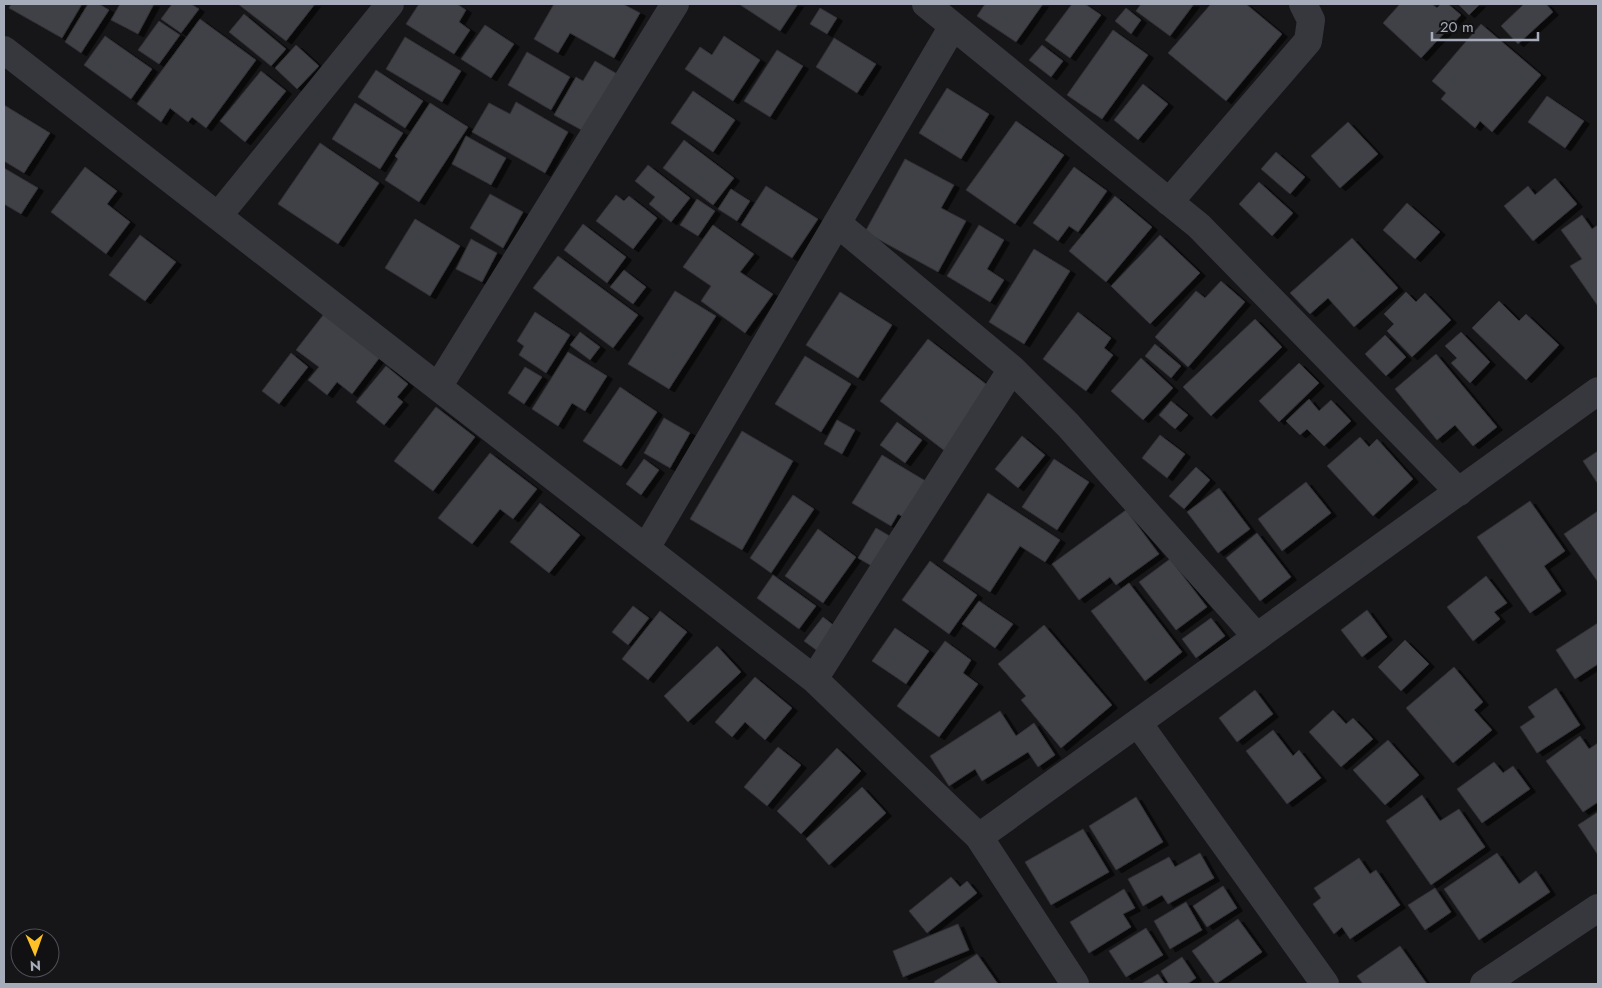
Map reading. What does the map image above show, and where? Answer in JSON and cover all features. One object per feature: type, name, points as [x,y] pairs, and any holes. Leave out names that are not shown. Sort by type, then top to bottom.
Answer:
[{"type":"street","points":[[218,216],[390,4]]},
{"type":"street","points":[[438,387],[676,4]]},
{"type":"street","points":[[926,4],[1199,226],[1459,492]]},
{"type":"street","points":[[1168,202],[1308,40],[1311,20],[1303,4]]},
{"type":"street","points":[[646,548],[953,26]]},
{"type":"street","points":[[4,50],[814,679],[979,837],[1075,984]]},
{"type":"street","points":[[837,223],[1012,369],[1068,425],[1257,637]]},
{"type":"street","points":[[814,679],[1012,369]]},
{"type":"street","points":[[979,837],[1598,391]]},
{"type":"street","points":[[1138,722],[1325,984]]},
{"type":"street","points":[[1484,984],[1598,908]]},
{"type":"building","points":[[11,4],[82,4],[62,38],[9,8]]},
{"type":"building","points":[[88,4],[99,4],[109,10],[81,53],[65,42]]},
{"type":"building","points":[[120,4],[154,4],[138,34],[111,20]]},
{"type":"building","points":[[172,4],[191,4],[199,9],[181,33],[161,19]]},
{"type":"building","points":[[238,4],[315,4],[286,41]]},
{"type":"building","points":[[419,4],[457,4],[466,10],[459,22],[470,30],[454,54],[406,24]]},
{"type":"building","points":[[554,4],[623,4],[640,13],[614,58],[570,33],[558,53],[534,39]]},
{"type":"building","points":[[739,4],[798,4],[780,31]]},
{"type":"building","points":[[985,4],[1043,4],[1016,42],[977,16]]},
{"type":"building","points":[[1072,4],[1085,4],[1101,15],[1070,58],[1045,40]]},
{"type":"building","points":[[1141,4],[1194,4],[1170,36],[1136,11]]},
{"type":"building","points":[[1211,4],[1246,4],[1282,34],[1226,101],[1168,53]]},
{"type":"building","points":[[1400,4],[1432,4],[1437,8],[1441,4],[1448,4],[1461,15],[1421,58],[1383,23]]},
{"type":"building","points":[[1458,4],[1480,4],[1469,15]]},
{"type":"building","points":[[1524,4],[1546,4],[1553,12],[1518,44],[1501,26]]},
{"type":"building","points":[[820,8],[837,18],[827,34],[810,24]]},
{"type":"building","points":[[1126,8],[1141,20],[1131,34],[1115,21]]},
{"type":"building","points":[[244,14],[286,49],[271,66],[229,32]]},
{"type":"building","points":[[200,19],[256,60],[206,128],[192,117],[188,122],[170,108],[161,122],[137,104]]},
{"type":"building","points":[[159,21],[180,35],[159,64],[138,50]]},
{"type":"building","points":[[1481,24],[1541,75],[1492,132],[1480,121],[1475,128],[1441,99],[1446,93],[1432,81]]},
{"type":"building","points":[[485,25],[514,44],[491,78],[461,59]]},
{"type":"building","points":[[1113,30],[1148,55],[1102,119],[1067,95]]},
{"type":"building","points":[[105,36],[152,69],[131,99],[84,65]]},
{"type":"building","points":[[724,36],[760,60],[733,101],[685,69],[700,47],[712,55]]},
{"type":"building","points":[[405,37],[461,71],[442,102],[386,69]]},
{"type":"building","points":[[834,38],[876,64],[857,93],[816,67]]},
{"type":"building","points":[[296,45],[319,66],[297,89],[275,68]]},
{"type":"building","points":[[1042,45],[1063,61],[1051,77],[1029,60]]},
{"type":"building","points":[[777,50],[803,66],[770,117],[744,101]]},
{"type":"building","points":[[527,52],[570,77],[551,110],[508,85]]},
{"type":"building","points":[[595,61],[619,75],[587,133],[554,115],[576,77],[583,81]]},
{"type":"building","points":[[376,70],[423,101],[405,128],[358,97]]},
{"type":"building","points":[[261,71],[286,91],[245,142],[220,121]]},
{"type":"building","points":[[1143,84],[1168,104],[1138,140],[1114,120]]},
{"type":"building","points":[[947,88],[989,114],[961,159],[919,133]]},
{"type":"building","points":[[693,91],[735,120],[713,152],[671,123]]},
{"type":"building","points":[[1547,96],[1584,121],[1565,148],[1528,122]]},
{"type":"building","points":[[516,102],[568,132],[545,173],[472,132],[489,103],[510,114]]},
{"type":"building","points":[[355,103],[403,133],[380,169],[332,139]]},
{"type":"building","points":[[430,103],[468,127],[419,202],[385,180],[398,159],[395,156]]},
{"type":"building","points":[[4,105],[50,133],[24,173],[4,161]]},
{"type":"building","points":[[1016,121],[1064,155],[1015,224],[966,190]]},
{"type":"building","points":[[1348,122],[1378,154],[1340,188],[1311,156]]},
{"type":"building","points":[[466,136],[506,158],[491,185],[452,164]]},
{"type":"building","points":[[684,140],[734,178],[713,205],[663,168]]},
{"type":"building","points":[[320,143],[379,183],[338,244],[278,204]]},
{"type":"building","points":[[1276,152],[1305,177],[1290,194],[1261,169]]},
{"type":"building","points":[[905,159],[954,185],[941,208],[966,221],[938,272],[865,232]]},
{"type":"building","points":[[648,165],[690,198],[671,222],[649,204],[655,197],[635,181]]},
{"type":"building","points":[[85,167],[117,191],[107,204],[130,222],[106,254],[51,212]]},
{"type":"building","points":[[1074,167],[1107,191],[1078,232],[1069,226],[1058,241],[1033,223]]},
{"type":"building","points":[[4,168],[38,188],[21,214],[4,204]]},
{"type":"building","points":[[1555,178],[1577,204],[1533,241],[1504,206],[1528,186],[1535,195]]},
{"type":"building","points":[[1259,182],[1293,213],[1272,236],[1239,204]]},
{"type":"building","points":[[766,186],[818,219],[792,258],[741,225]]},
{"type":"building","points":[[731,189],[750,201],[737,221],[718,209]]},
{"type":"building","points":[[490,194],[523,212],[503,248],[470,228]]},
{"type":"building","points":[[616,195],[624,201],[629,196],[657,218],[633,249],[596,221]]},
{"type":"building","points":[[1115,196],[1152,227],[1106,282],[1069,251]]},
{"type":"building","points":[[697,199],[715,211],[698,236],[680,225]]},
{"type":"building","points":[[1407,203],[1440,232],[1415,259],[1383,230]]},
{"type":"building","points":[[1582,215],[1592,229],[1598,225],[1598,306],[1570,266],[1582,259],[1561,230]]},
{"type":"building","points":[[415,219],[460,246],[430,296],[385,268]]},
{"type":"building","points":[[583,224],[626,257],[607,283],[564,250]]},
{"type":"building","points":[[713,225],[754,254],[740,272],[773,294],[745,333],[701,301],[711,286],[683,267]]},
{"type":"building","points":[[979,225],[1004,240],[987,269],[1004,280],[990,302],[947,276]]},
{"type":"building","points":[[140,235],[176,262],[145,301],[109,275]]},
{"type":"building","points":[[1160,235],[1200,273],[1150,324],[1111,286]]},
{"type":"building","points":[[1352,238],[1398,288],[1354,327],[1328,298],[1310,314],[1290,293]]},
{"type":"building","points":[[471,239],[497,253],[482,282],[456,269]]},
{"type":"building","points":[[1034,249],[1070,271],[1024,344],[989,322]]},
{"type":"building","points":[[558,256],[638,315],[613,348],[533,288]]},
{"type":"building","points":[[624,270],[646,287],[633,304],[610,287]]},
{"type":"building","points":[[1221,281],[1245,302],[1188,367],[1155,337],[1196,291],[1205,298]]},
{"type":"building","points":[[675,291],[716,316],[669,389],[628,364]]},
{"type":"building","points":[[840,292],[892,325],[858,378],[806,345]]},
{"type":"building","points":[[1406,292],[1416,302],[1425,293],[1451,320],[1412,357],[1387,331],[1394,324],[1384,314]]},
{"type":"building","points":[[1499,301],[1519,321],[1526,314],[1559,345],[1526,380],[1472,328]]},
{"type":"building","points":[[535,312],[570,335],[546,373],[519,355],[524,346],[517,341]]},
{"type":"building","points":[[1078,312],[1111,338],[1104,348],[1113,355],[1086,391],[1043,359]]},
{"type":"building","points":[[324,314],[380,357],[352,394],[337,382],[327,395],[308,380],[319,367],[296,350]]},
{"type":"building","points":[[1255,319],[1282,347],[1211,416],[1183,387]]},
{"type":"building","points":[[580,332],[600,347],[590,360],[570,345]]},
{"type":"building","points":[[1461,332],[1490,362],[1470,383],[1451,363],[1457,358],[1445,346]]},
{"type":"building","points":[[1385,335],[1406,357],[1386,376],[1365,354]]},
{"type":"building","points":[[928,339],[991,388],[950,455],[880,401]]},
{"type":"building","points":[[1155,344],[1181,366],[1171,378],[1145,356]]},
{"type":"building","points":[[568,352],[607,376],[585,411],[572,403],[558,426],[532,409]]},
{"type":"building","points":[[291,353],[308,367],[279,404],[262,391]]},
{"type":"building","points":[[1436,354],[1497,427],[1473,446],[1455,425],[1437,440],[1395,389]]},
{"type":"building","points":[[805,356],[851,384],[821,432],[775,404]]},
{"type":"building","points":[[1141,358],[1173,388],[1143,420],[1111,391]]},
{"type":"building","points":[[1299,363],[1319,383],[1279,422],[1259,401]]},
{"type":"building","points":[[386,366],[408,384],[397,397],[403,402],[384,425],[356,402]]},
{"type":"building","points":[[525,367],[542,377],[524,404],[508,393]]},
{"type":"building","points":[[620,387],[657,412],[621,466],[583,441]]},
{"type":"building","points":[[1309,399],[1319,411],[1331,400],[1351,421],[1324,446],[1307,429],[1300,435],[1286,421]]},
{"type":"building","points":[[1171,401],[1188,415],[1175,429],[1159,415]]},
{"type":"building","points":[[436,407],[475,437],[433,491],[394,461]]},
{"type":"building","points":[[664,418],[690,433],[670,468],[644,453]]},
{"type":"building","points":[[837,420],[855,430],[842,454],[824,444]]},
{"type":"building","points":[[897,422],[922,440],[905,463],[880,445]]},
{"type":"building","points":[[742,431],[793,461],[742,550],[690,519]]},
{"type":"building","points":[[1160,435],[1185,454],[1167,478],[1142,458]]},
{"type":"building","points":[[1022,436],[1045,455],[1018,488],[995,469]]},
{"type":"building","points":[[1360,437],[1369,447],[1377,439],[1413,479],[1373,516],[1327,466]]},
{"type":"building","points":[[1598,451],[1598,484],[1583,461]]},
{"type":"building","points":[[490,453],[537,489],[513,519],[500,509],[472,544],[438,518]]},
{"type":"building","points":[[882,455],[929,483],[907,519],[898,514],[891,526],[852,503]]},
{"type":"building","points":[[644,459],[659,470],[641,495],[626,484]]},
{"type":"building","points":[[1054,459],[1089,482],[1057,530],[1022,507]]},
{"type":"building","points":[[1196,467],[1210,480],[1184,509],[1169,496]]},
{"type":"building","points":[[1306,482],[1331,513],[1282,551],[1258,519]]},
{"type":"building","points":[[1219,488],[1250,529],[1218,553],[1187,512]]},
{"type":"building","points":[[988,493],[1060,540],[1045,562],[1020,546],[990,592],[943,561]]},
{"type":"building","points":[[793,495],[814,509],[771,573],[750,558]]},
{"type":"building","points":[[1530,501],[1565,551],[1544,566],[1561,591],[1530,613],[1477,537]]},
{"type":"building","points":[[540,503],[580,535],[549,573],[510,542]]},
{"type":"building","points":[[1126,510],[1159,554],[1116,585],[1110,577],[1079,600],[1052,564]]},
{"type":"building","points":[[1598,511],[1598,582],[1564,534]]},
{"type":"building","points":[[876,528],[900,542],[882,572],[858,558]]},
{"type":"building","points":[[818,529],[856,557],[823,603],[785,576]]},
{"type":"building","points":[[1257,533],[1291,577],[1260,601],[1226,558]]},
{"type":"building","points":[[1170,559],[1207,607],[1176,630],[1139,582]]},
{"type":"building","points":[[930,561],[977,595],[949,634],[902,600]]},
{"type":"building","points":[[773,575],[816,606],[799,629],[757,598]]},
{"type":"building","points":[[1486,576],[1507,603],[1494,612],[1500,619],[1473,641],[1447,607]]},
{"type":"building","points":[[1129,583],[1182,652],[1145,681],[1091,611]]},
{"type":"building","points":[[979,601],[1013,624],[995,648],[962,624]]},
{"type":"building","points":[[633,606],[649,618],[628,645],[612,632]]},
{"type":"building","points":[[1367,610],[1387,637],[1362,657],[1341,630]]},
{"type":"building","points":[[660,611],[687,632],[648,680],[622,659]]},
{"type":"building","points":[[823,617],[841,631],[823,655],[804,641]]},
{"type":"building","points":[[1211,618],[1225,636],[1196,658],[1182,639]]},
{"type":"building","points":[[1598,623],[1598,664],[1575,679],[1556,650]]},
{"type":"building","points":[[1044,625],[1112,705],[1061,748],[1021,700],[1026,696],[998,664]]},
{"type":"building","points":[[895,628],[929,651],[906,684],[872,661]]},
{"type":"building","points":[[1405,640],[1429,664],[1401,691],[1378,667]]},
{"type":"building","points":[[945,641],[971,660],[963,673],[978,684],[939,737],[897,706]]},
{"type":"building","points":[[717,646],[741,672],[688,722],[664,696]]},
{"type":"building","points":[[1454,667],[1483,702],[1474,710],[1492,730],[1453,763],[1406,708]]},
{"type":"building","points":[[755,677],[792,708],[765,740],[745,722],[732,737],[715,722]]},
{"type":"building","points":[[1556,688],[1580,725],[1537,753],[1520,727],[1535,717],[1528,707]]},
{"type":"building","points":[[1255,690],[1273,714],[1237,742],[1219,718]]},
{"type":"building","points":[[1333,710],[1346,724],[1353,718],[1373,739],[1341,767],[1309,732]]},
{"type":"building","points":[[1000,711],[1016,736],[1034,723],[1055,755],[1038,767],[1028,752],[982,781],[975,769],[949,786],[930,756]]},
{"type":"building","points":[[1273,730],[1293,756],[1299,750],[1321,778],[1287,804],[1246,751]]},
{"type":"building","points":[[1580,736],[1589,749],[1598,743],[1598,802],[1583,812],[1546,761]]},
{"type":"building","points":[[1388,740],[1419,775],[1385,805],[1353,770]]},
{"type":"building","points":[[778,747],[801,765],[767,806],[744,787]]},
{"type":"building","points":[[837,748],[861,771],[801,834],[777,811]]},
{"type":"building","points":[[1494,762],[1503,773],[1513,766],[1530,789],[1482,823],[1457,789]]},
{"type":"building","points":[[862,787],[886,813],[829,865],[806,839]]},
{"type":"building","points":[[1422,795],[1440,821],[1459,809],[1485,847],[1431,885],[1386,821]]},
{"type":"building","points":[[1136,797],[1163,842],[1116,870],[1089,826]]},
{"type":"building","points":[[1598,812],[1598,855],[1578,825]]},
{"type":"building","points":[[1083,829],[1109,872],[1051,905],[1025,862]]},
{"type":"building","points":[[1200,853],[1214,878],[1168,904],[1162,895],[1143,906],[1128,879],[1169,857],[1175,867]]},
{"type":"building","points":[[1497,853],[1519,884],[1536,871],[1550,892],[1479,940],[1444,889]]},
{"type":"building","points":[[1359,858],[1370,874],[1376,870],[1400,905],[1350,939],[1342,927],[1334,934],[1313,904],[1321,898],[1314,888]]},
{"type":"building","points":[[951,877],[960,887],[967,881],[977,893],[927,933],[909,911]]},
{"type":"building","points":[[1223,886],[1237,908],[1207,927],[1193,906]]},
{"type":"building","points":[[1435,888],[1451,912],[1425,930],[1408,905]]},
{"type":"building","points":[[1124,889],[1135,908],[1123,914],[1131,927],[1089,953],[1070,922]]},
{"type":"building","points":[[1186,902],[1202,930],[1170,949],[1154,921]]},
{"type":"building","points":[[1238,919],[1262,952],[1216,984],[1192,951]]},
{"type":"building","points":[[958,924],[969,950],[903,977],[893,951]]},
{"type":"building","points":[[1146,928],[1163,955],[1126,977],[1109,951]]},
{"type":"building","points":[[1400,946],[1427,984],[1363,984],[1357,976]]},
{"type":"building","points":[[977,954],[998,984],[936,984],[934,982]]},
{"type":"building","points":[[1182,957],[1196,978],[1187,984],[1169,984],[1161,971]]},
{"type":"building","points":[[1158,974],[1165,984],[1141,984]]}]
